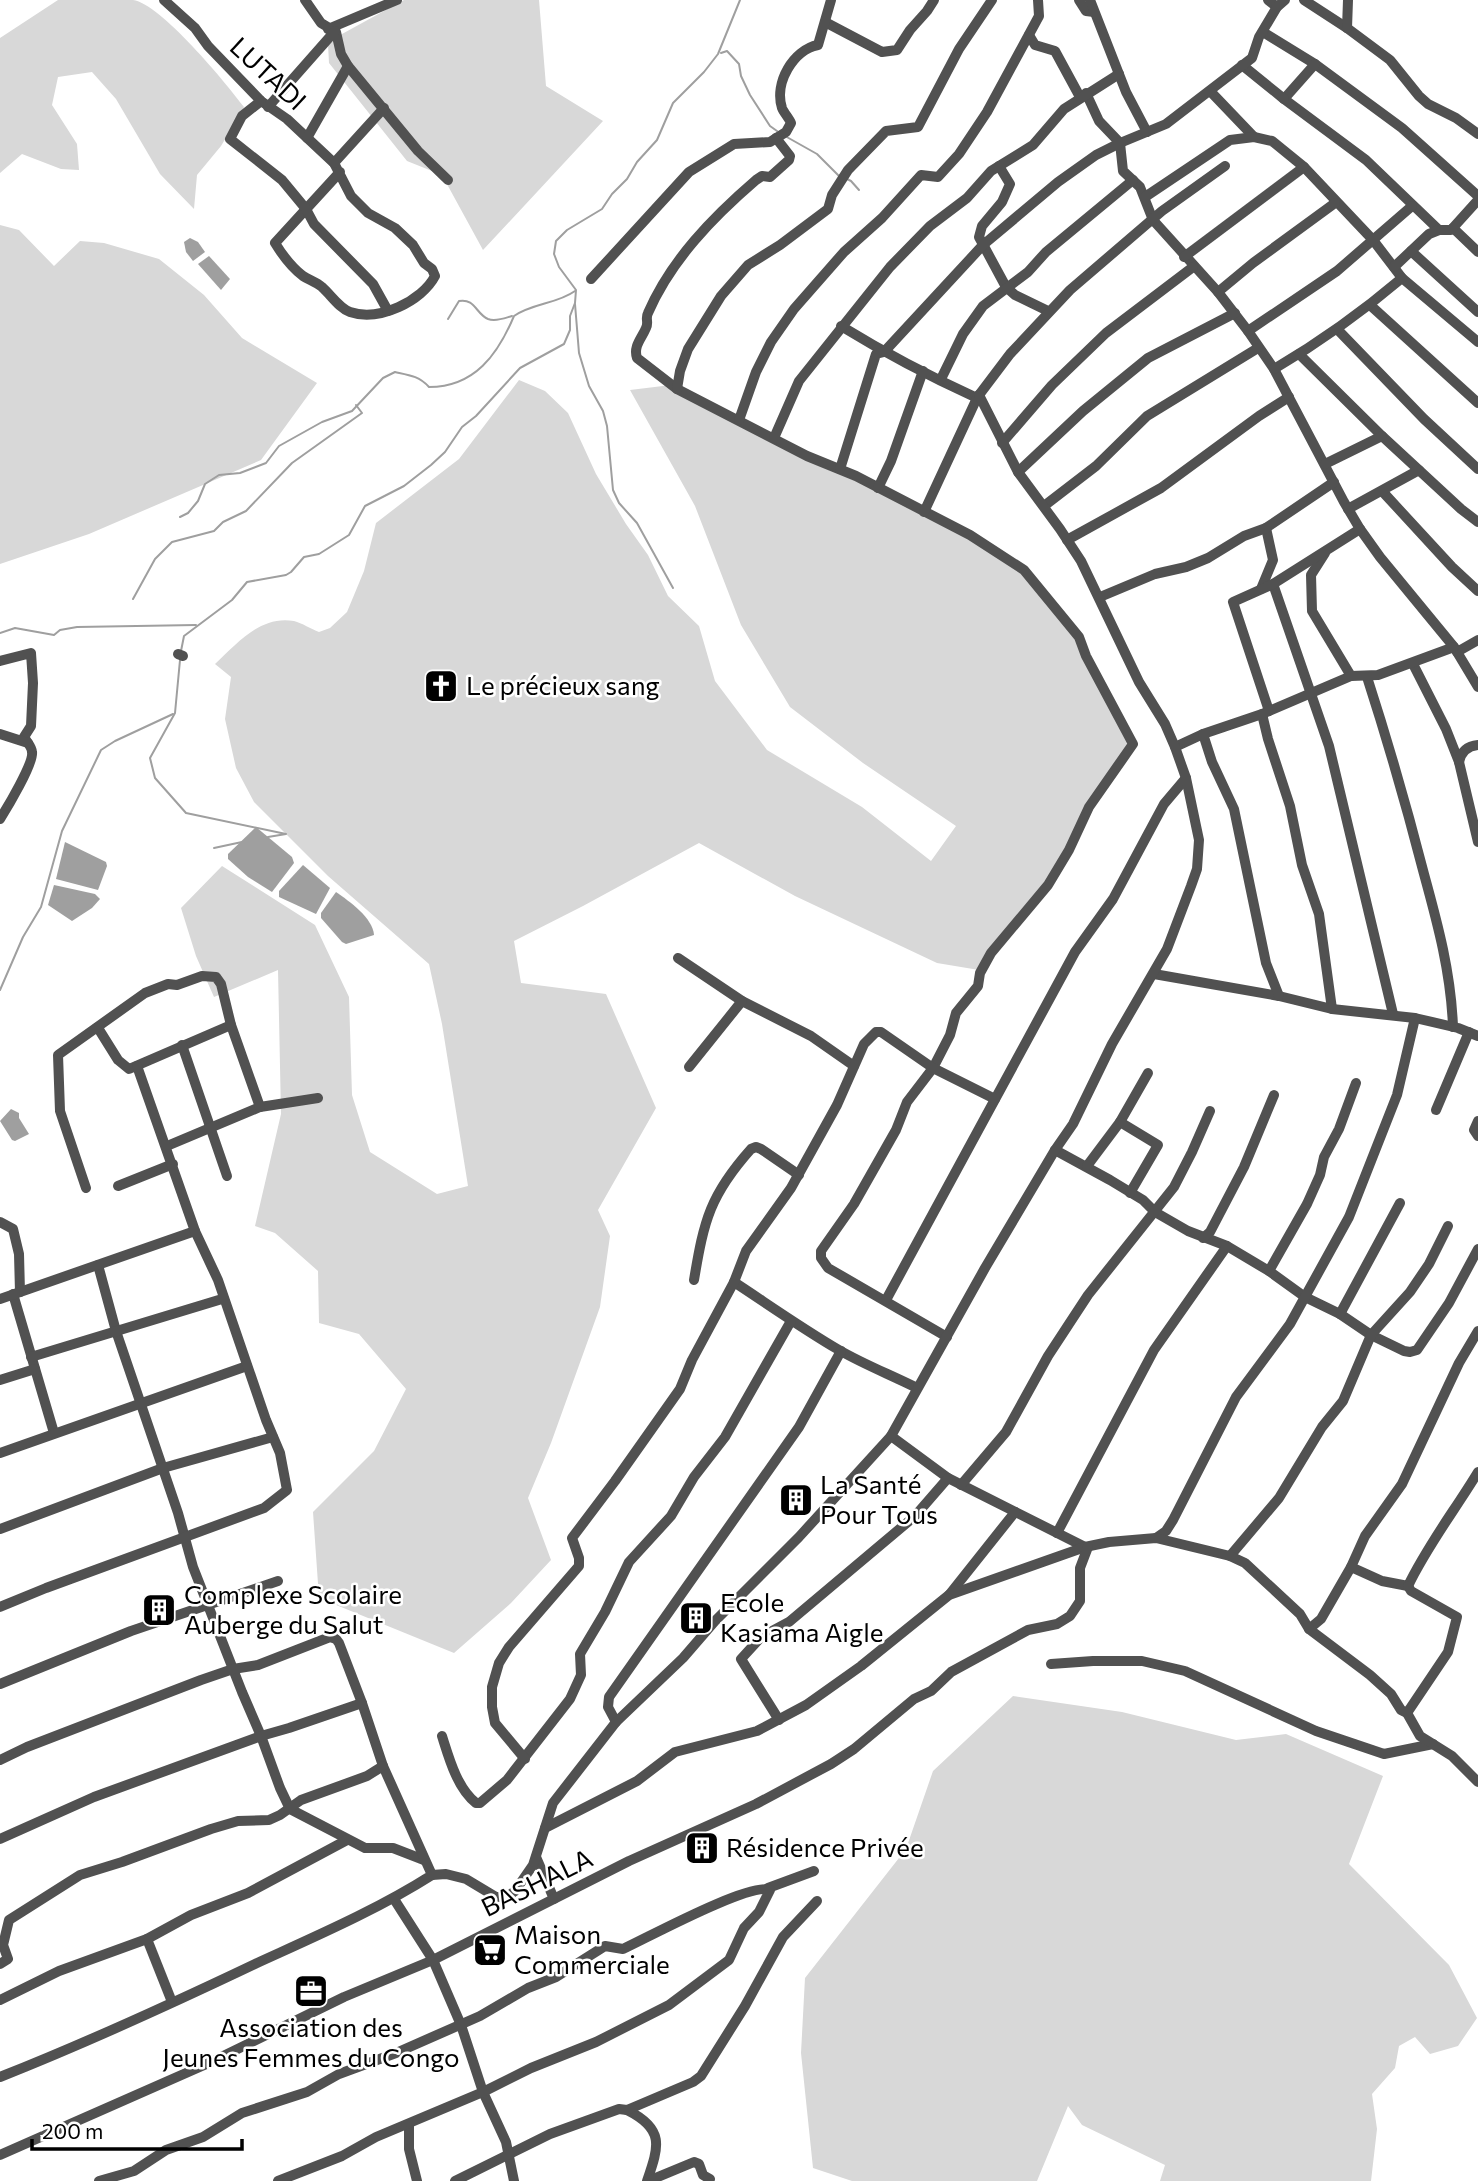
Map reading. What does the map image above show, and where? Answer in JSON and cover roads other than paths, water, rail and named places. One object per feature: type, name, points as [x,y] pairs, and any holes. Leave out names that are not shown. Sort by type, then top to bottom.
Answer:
[{"type":"street","name":"LUTADI","points":[[164,0],[195,28],[208,46],[264,104],[287,119],[307,138],[338,171],[351,196],[368,213],[395,228],[432,269],[435,276],[426,289],[411,302],[388,311]]},
{"type":"street","points":[[305,0],[318,20],[331,30],[348,66],[418,151],[448,180]]},
{"type":"street","points":[[384,108],[338,171],[306,209],[275,243],[290,264],[321,286],[350,312],[367,314],[388,311],[373,284],[313,225],[306,209],[282,180],[230,139],[242,117],[264,104],[331,30],[397,0]]},
{"type":"street","points":[[591,279],[689,172],[734,144],[768,143],[791,123],[782,108],[783,79],[787,70],[807,48],[818,45],[831,0]]},
{"type":"street","points":[[825,22],[882,52],[892,53],[934,0]]},
{"type":"street","points":[[677,389],[688,349],[721,296],[752,261],[780,245],[828,209],[832,195],[843,177],[886,131],[918,127],[960,49],[992,0]]},
{"type":"street","points":[[738,420],[755,372],[771,342],[794,309],[844,252],[882,218],[921,175],[938,177],[959,154],[987,112],[1041,12],[1038,0]]},
{"type":"street","points":[[1079,0],[1086,11],[1094,12]]},
{"type":"street","points":[[1090,0],[1119,74],[1147,132]]},
{"type":"street","points":[[1268,0],[1277,7]]},
{"type":"street","points":[[840,469],[876,354],[884,352],[983,245],[1080,165],[1120,142],[1166,124],[1252,58],[1257,43],[1277,7],[1286,0]]},
{"type":"street","points":[[1304,0],[1390,60],[1419,96],[1478,134]]},
{"type":"street","points":[[1347,28],[1348,0]]},
{"type":"street","points":[[1263,32],[1315,64],[1402,128],[1478,198],[1453,228],[1429,234],[1394,267]]},
{"type":"street","points":[[1029,35],[1035,45],[1055,51],[1099,121],[1120,142],[1124,171],[1145,197],[1153,220],[1218,292],[1248,331],[1274,369],[1360,529],[1455,650],[1478,687]]},
{"type":"street","points":[[1284,99],[1315,64]]},
{"type":"street","points":[[1242,65],[1366,160],[1439,230]]},
{"type":"street","points":[[307,138],[348,66]]},
{"type":"street","points":[[774,438],[798,382],[882,275],[924,231],[967,198],[987,175],[1033,145],[1058,115],[1083,95],[1119,74]]},
{"type":"street","points":[[1210,90],[1254,137]]},
{"type":"street","points":[[780,135],[790,156],[789,160],[770,177],[756,180],[715,216],[670,272],[646,317],[647,326],[635,349],[635,355],[651,371],[677,389],[970,535],[1030,576],[1079,637],[1086,656],[1133,744],[1089,807],[1069,850],[1048,884],[991,953],[980,973],[978,986],[956,1013],[950,1035],[933,1068],[907,1102],[896,1130],[854,1204],[821,1251],[821,1258],[828,1268],[947,1337]]},
{"type":"street","points":[[1145,197],[1230,139],[1254,137],[1279,145],[1304,167],[1335,203],[1373,240],[1402,278],[1478,341]]},
{"type":"street","points":[[999,166],[1010,184],[1002,202],[994,209],[979,237],[1006,287],[1014,295],[1048,311]]},
{"type":"street","points":[[924,512],[978,396],[1010,354],[1070,290],[1172,203],[1225,166]]},
{"type":"street","points":[[1184,257],[1304,167]]},
{"type":"street","points":[[941,379],[979,311],[1033,268],[1045,252],[1133,180]]},
{"type":"street","points":[[1218,292],[1335,203]]},
{"type":"street","points":[[1248,331],[1337,271],[1412,206]]},
{"type":"street","points":[[1453,228],[1478,251]]},
{"type":"street","points":[[1410,251],[1478,312]]},
{"type":"street","points":[[1002,443],[1052,385],[1106,333],[1193,267]]},
{"type":"street","points":[[1274,369],[1370,306],[1402,278]]},
{"type":"street","points":[[1370,306],[1478,403]]},
{"type":"street","points":[[1018,472],[1083,411],[1148,358],[1235,313]]},
{"type":"street","points":[[0,2077],[111,2031],[394,1899],[432,1875],[446,1874],[466,1879],[491,1896],[507,1897],[515,1891],[536,1856],[553,1803],[616,1722],[683,1658],[891,1436],[1055,1150],[1073,1124],[1112,1044],[1167,948],[1197,869],[1199,840],[1186,778],[1175,747],[1117,639],[1100,597],[1068,540],[1018,472],[978,396],[884,352],[841,326]]},
{"type":"street","points":[[1337,329],[1423,419],[1478,469]]},
{"type":"street","points":[[1044,506],[1096,466],[1147,416],[1258,348]]},
{"type":"street","points":[[1299,354],[1382,436],[1478,522]]},
{"type":"street","points":[[878,488],[891,461],[923,371]]},
{"type":"street","points":[[1068,540],[1161,488],[1289,397]]},
{"type":"street","points":[[1325,464],[1382,436]]},
{"type":"street","points":[[1348,509],[1419,470]]},
{"type":"street","points":[[1100,597],[1135,581],[1208,558],[1244,536],[1266,528],[1334,482]]},
{"type":"street","points":[[1382,491],[1478,592]]},
{"type":"street","points":[[1261,589],[1273,560],[1266,528]]},
{"type":"street","points":[[1332,1009],[1319,914],[1302,864],[1290,806],[1268,739],[1266,712],[1244,633],[1232,605],[1235,600],[1273,583],[1360,529]]},
{"type":"street","points":[[1327,550],[1311,575],[1312,611],[1351,676]]},
{"type":"street","points":[[1273,583],[1329,746],[1393,1014]]},
{"type":"street","points":[[1175,747],[1351,676],[1367,677],[1413,664],[1478,640]]},
{"type":"street","points":[[0,661],[31,653],[33,683],[31,726],[24,737],[33,750],[30,768],[0,819]]},
{"type":"street","points":[[1413,664],[1446,729],[1459,762],[1478,842]]},
{"type":"street","points":[[1367,677],[1410,817],[1444,950],[1451,988],[1453,1027]]},
{"type":"street","points":[[0,734],[28,743]]},
{"type":"street","points":[[1203,734],[1212,762],[1234,809],[1266,963],[1279,996]]},
{"type":"street","points":[[1459,762],[1466,749],[1478,745]]},
{"type":"street","points":[[886,1300],[1075,952],[1113,899],[1164,804],[1186,778]]},
{"type":"street","points":[[678,958],[741,1001],[811,1036],[855,1066]]},
{"type":"street","points":[[1154,974],[1279,996],[1332,1009],[1415,1018],[1474,1034],[1436,1110]]},
{"type":"street","points":[[86,1188],[60,1111],[58,1055],[145,993],[202,976],[211,975],[221,984],[231,1025],[260,1107]]},
{"type":"street","points":[[689,1067],[741,1001]]},
{"type":"street","points":[[1156,1538],[1166,1531],[1236,1397],[1290,1324],[1349,1217],[1397,1095],[1415,1018]]},
{"type":"street","points":[[98,1028],[124,1066],[129,1069],[231,1025]]},
{"type":"street","points":[[525,1759],[495,1723],[492,1687],[499,1663],[509,1647],[579,1566],[572,1538],[680,1389],[692,1360],[734,1283],[746,1251],[799,1175],[837,1105],[864,1044],[876,1032],[881,1032],[933,1068],[995,1099]]},
{"type":"street","points":[[183,1045],[228,1176]]},
{"type":"street","points":[[0,1607],[264,1508],[287,1490],[285,1473],[222,1299],[218,1280],[195,1231],[137,1066]]},
{"type":"street","points":[[1087,1166],[1119,1122],[1148,1073]]},
{"type":"street","points":[[1269,1270],[1307,1204],[1356,1083]]},
{"type":"street","points":[[1203,1238],[1210,1232],[1244,1167],[1274,1095]]},
{"type":"street","points":[[167,1146],[260,1107],[318,1098]]},
{"type":"street","points":[[961,1485],[1006,1432],[1048,1356],[1088,1294],[1174,1188],[1210,1111]]},
{"type":"street","points":[[1478,1121],[1474,1132],[1478,1136]]},
{"type":"street","points":[[1119,1122],[1158,1144],[1130,1193]]},
{"type":"street","points":[[694,1280],[705,1220],[728,1175],[751,1149],[761,1149],[799,1175]]},
{"type":"street","points":[[1055,1150],[1143,1200],[1155,1212],[1203,1238],[1227,1246],[1269,1270],[1305,1297],[1404,1351],[1417,1350],[1449,1303],[1478,1250]]},
{"type":"street","points":[[118,1186],[173,1164]]},
{"type":"street","points":[[1340,1314],[1400,1203]]},
{"type":"street","points":[[0,1222],[13,1229],[19,1254],[17,1293],[34,1369],[54,1433]]},
{"type":"street","points":[[1230,1556],[1279,1497],[1322,1427],[1343,1401],[1371,1335],[1410,1292],[1429,1264],[1448,1226]]},
{"type":"street","points":[[0,1299],[195,1231]]},
{"type":"street","points":[[1057,1533],[1154,1350],[1227,1246]]},
{"type":"street","points":[[98,1265],[116,1331],[142,1402],[207,1605],[290,1809],[367,1849],[396,1849],[424,1860]]},
{"type":"street","points":[[734,1283],[841,1351],[917,1388]]},
{"type":"street","points":[[31,1357],[222,1299]]},
{"type":"street","points":[[442,1736],[452,1768],[470,1798],[476,1803],[507,1780],[525,1759],[573,1694],[581,1675],[580,1654],[633,1556],[671,1516],[694,1477],[725,1437],[791,1321]]},
{"type":"street","points":[[1309,1629],[1321,1619],[1351,1567],[1365,1535],[1402,1484],[1459,1363],[1478,1331]]},
{"type":"street","points":[[616,1722],[608,1707],[609,1697],[799,1427],[841,1351]]},
{"type":"street","points":[[0,1453],[247,1366]]},
{"type":"street","points":[[0,1380],[34,1369]]},
{"type":"street","points":[[891,1436],[948,1478],[1087,1547]]},
{"type":"street","points":[[0,1529],[163,1468],[272,1437]]},
{"type":"street","points":[[1408,1586],[1420,1560],[1451,1517],[1478,1472]]},
{"type":"street","points":[[779,1720],[741,1659],[761,1637],[800,1614],[915,1516],[948,1478]]},
{"type":"street","points":[[545,1828],[637,1781],[675,1752],[757,1731],[806,1705],[861,1666],[949,1595],[1015,1512]]},
{"type":"street","points":[[949,1595],[1087,1547],[1109,1542],[1156,1538],[1230,1556],[1245,1563],[1265,1579],[1300,1615],[1309,1629],[1391,1694],[1401,1710],[1407,1713],[1420,1736],[1452,1756],[1478,1782]]},
{"type":"street","name":"BASHALA","points":[[0,2155],[211,2062],[344,1997],[433,1960],[629,1861],[757,1804],[831,1764],[854,1749],[914,1699],[931,1691],[951,1672],[1028,1630],[1057,1624],[1070,1616],[1080,1601],[1080,1568],[1087,1547]]},
{"type":"street","points":[[1351,1567],[1382,1581],[1408,1586],[1411,1591],[1457,1617],[1448,1652],[1407,1713]]},
{"type":"street","points":[[0,1684],[131,1632],[278,1581]]},
{"type":"street","points":[[0,1760],[27,1747],[233,1669],[258,1665],[333,1637],[339,1643],[346,1661],[383,1766],[432,1875]]},
{"type":"street","points":[[1051,1664],[1142,1661],[1185,1671],[1316,1731],[1384,1754],[1433,1744]]},
{"type":"street","points":[[0,1839],[94,1797],[261,1736],[362,1703]]},
{"type":"street","points":[[0,1964],[8,1959],[3,1945],[9,1920],[78,1876],[237,1821],[269,1820],[301,1800],[367,1776],[383,1766]]},
{"type":"street","points":[[0,2000],[59,1971],[147,1939],[191,1915],[248,1893],[347,1840]]},
{"type":"street","points":[[536,1856],[554,1899]]},
{"type":"street","points":[[99,2181],[134,2171],[166,2150],[205,2136],[243,2113],[307,2092],[340,2074],[461,2025],[528,1988],[556,1977],[600,1948],[607,1946],[623,1950],[731,1898],[814,1871]]},
{"type":"street","points":[[278,2181],[342,2156],[376,2137],[483,2092],[512,2076],[573,2053],[632,2025],[692,1990],[729,1960],[744,1928],[759,1912],[769,1894],[768,1888]]},
{"type":"street","points":[[394,1899],[433,1960],[461,2025],[483,2092],[499,2124],[514,2181]]},
{"type":"street","points":[[627,2110],[693,2082],[701,2076],[783,1937],[817,1901]]},
{"type":"street","points":[[147,1939],[172,2002]]},
{"type":"street","points":[[455,2181],[550,2134],[619,2109],[640,2117],[655,2133],[657,2147],[647,2181]]},
{"type":"street","points":[[409,2124],[410,2149],[417,2181]]},
{"type":"street","points":[[647,2181],[694,2162],[700,2165],[704,2175],[713,2180]]},
{"type":"waterway","points":[[181,651],[184,636],[232,600],[247,582],[286,575],[304,557],[319,554],[349,535],[365,506],[404,486],[431,465],[445,452],[462,427],[476,416],[520,368],[564,344],[570,330],[576,290],[559,267],[554,254],[556,241],[567,230],[602,209],[657,140],[673,103],[718,54],[740,0]]},
{"type":"waterway","points":[[721,53],[727,51],[739,64],[741,76],[750,95],[770,126],[777,131]]},
{"type":"waterway","points":[[785,136],[817,154],[839,176]]},
{"type":"waterway","points":[[847,179],[859,190]]},
{"type":"waterway","points":[[180,517],[188,513],[198,501],[205,484],[219,475],[240,473],[266,463],[279,446],[322,422],[352,411],[383,378],[395,372],[418,378],[429,387],[445,386],[472,375],[492,355],[514,316],[575,291]]},
{"type":"waterway","points":[[448,319],[459,301],[469,302],[488,319],[497,320],[512,316]]},
{"type":"waterway","points":[[575,304],[579,353],[589,386],[603,411],[607,426],[613,490],[619,503],[637,523],[673,588]]},
{"type":"waterway","points":[[133,599],[155,559],[172,542],[214,531],[223,522],[246,511],[292,463],[362,413],[356,405]]},
{"type":"waterway","points":[[0,633],[15,628],[54,635],[60,630],[77,627],[196,625]]},
{"type":"waterway","points":[[180,660],[175,713],[150,758],[155,778],[186,813],[286,834],[268,837]]},
{"type":"waterway","points":[[0,990],[23,937],[41,907],[62,831],[101,750],[173,714]]},
{"type":"waterway","points":[[214,848],[242,842]]},
{"type":"place","name":"Le précieux sang","points":[[441,686]]},
{"type":"place","name":"La Santé Pour Tous","points":[[796,1500]]},
{"type":"place","name":"Complexe Scolaire Auberge du Salut","points":[[159,1610]]},
{"type":"place","name":"Ecole Kasiama Aigle","points":[[696,1618]]},
{"type":"place","name":"Résidence Privée","points":[[702,1848]]},
{"type":"place","name":"Maison Commerciale","points":[[490,1950]]},
{"type":"place","name":"Association des Jeunes Femmes du Congo","points":[[311,1991]]}]
